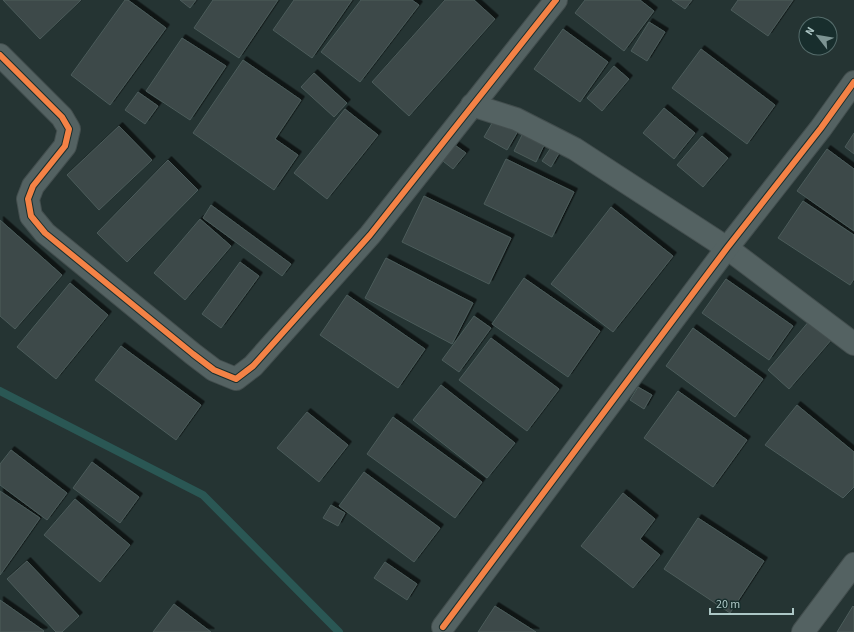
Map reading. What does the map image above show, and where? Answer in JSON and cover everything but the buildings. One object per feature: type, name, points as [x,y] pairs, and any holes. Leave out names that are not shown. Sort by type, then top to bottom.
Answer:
[{"type":"street","points":[[0,55],[58,113],[69,130],[64,146],[33,186],[28,199],[31,216],[45,234],[193,354],[214,370],[236,379],[253,366],[370,235],[553,1]]},
{"type":"street","points":[[443,627],[727,248],[821,128],[854,82]]},
{"type":"street","points":[[472,105],[516,119],[575,149],[727,248],[854,344]]},
{"type":"street","points":[[803,632],[854,564]]},
{"type":"waterway","points":[[0,391],[203,495],[339,632]]},
{"type":"cycle path","points":[[0,55],[62,117],[69,129],[65,146],[33,186],[28,199],[31,216],[45,233],[193,354],[214,370],[236,379],[253,366],[370,235],[556,0]]},
{"type":"cycle path","points":[[443,627],[727,248],[821,128],[854,82]]}]
